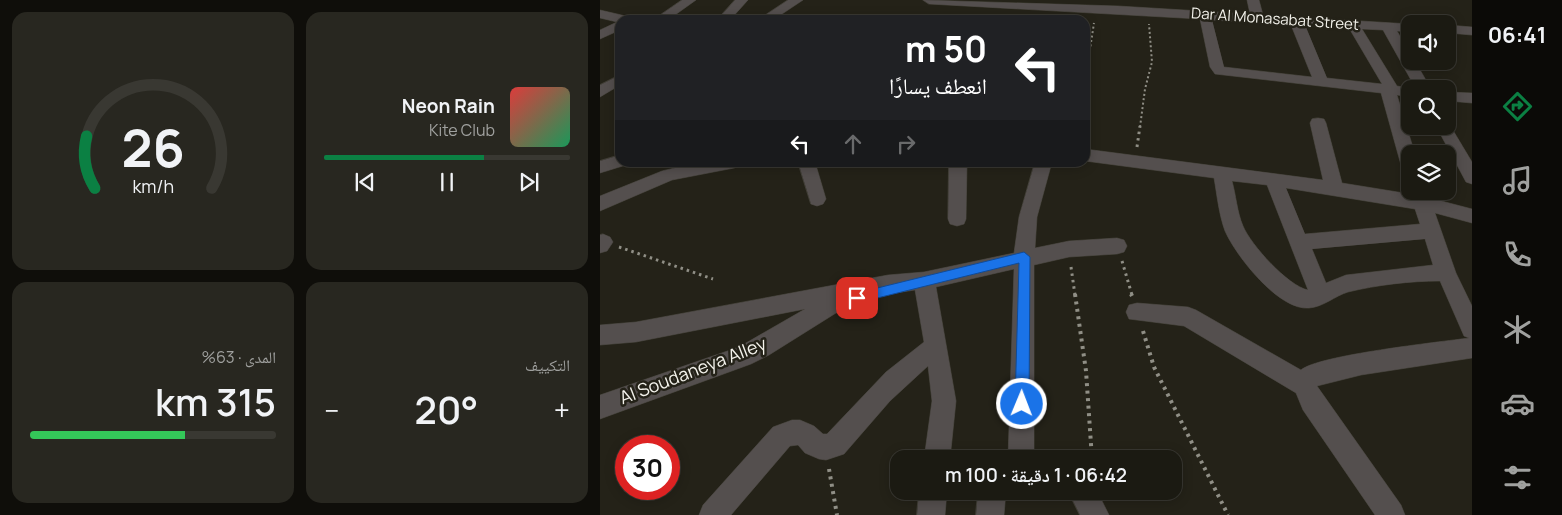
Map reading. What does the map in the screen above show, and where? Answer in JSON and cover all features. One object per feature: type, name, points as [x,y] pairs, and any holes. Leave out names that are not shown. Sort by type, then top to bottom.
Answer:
[{"type":"street","points":[[667,15],[690,0]]},
{"type":"street","points":[[728,15],[742,0]]},
{"type":"street","points":[[772,15],[797,0]]},
{"type":"street","name":"Dar Al Monasabat Street","points":[[929,0],[1058,4],[1096,9],[1119,5],[1198,14],[1401,28]]},
{"type":"street","points":[[1190,0],[1198,14],[1220,71],[1401,91]]},
{"type":"street","points":[[1253,0],[1257,18]]},
{"type":"street","points":[[964,15],[974,2]]},
{"type":"street","points":[[600,14],[615,18]]},
{"type":"street","points":[[1296,20],[1322,83]]},
{"type":"street","points":[[1353,24],[1391,90],[1405,145]]},
{"type":"street","points":[[1388,27],[1419,80]]},
{"type":"street","points":[[600,35],[615,28]]},
{"type":"street","points":[[1456,29],[1472,30]]},
{"type":"street","points":[[600,92],[615,82]]},
{"type":"street","points":[[1456,97],[1472,98]]},
{"type":"street","points":[[1318,123],[1334,188]]},
{"type":"street","points":[[1449,135],[1472,178]]},
{"type":"street","points":[[1090,156],[1401,195]]},
{"type":"street","points":[[600,167],[615,162]]},
{"type":"street","points":[[600,204],[668,175],[709,167]]},
{"type":"street","points":[[808,167],[818,199]]},
{"type":"street","points":[[957,218],[958,167]]},
{"type":"street","points":[[1021,450],[1024,257],[1028,217],[1043,167]]},
{"type":"street","points":[[1222,174],[1234,229],[1251,257],[1292,296],[1309,299],[1346,284],[1422,272],[1446,273]]},
{"type":"street","points":[[1274,180],[1320,294]]},
{"type":"street","points":[[1421,200],[1446,273],[1472,329]]},
{"type":"street","points":[[1428,200],[1472,216]]},
{"type":"street","points":[[1298,242],[1430,231]]},
{"type":"street","points":[[600,335],[636,332],[888,284],[924,281],[1024,257],[1068,249],[1117,246]]},
{"type":"street","points":[[924,281],[944,401],[938,450]]},
{"type":"street","name":"Al Soudaneya Alley","points":[[600,407],[761,348],[830,306],[924,281]]},
{"type":"street","points":[[1137,312],[1188,317],[1304,384],[1312,401],[1390,515]]},
{"type":"street","points":[[713,515],[782,436],[794,432],[802,432],[820,448],[825,450],[834,445],[889,384],[914,361],[936,347]]},
{"type":"street","points":[[1304,384],[1310,376],[1361,364],[1472,348]]},
{"type":"street","points":[[931,515],[932,500]]},
{"type":"street","points":[[990,515],[991,500]]},
{"type":"street","points":[[1087,500],[1096,515]]},
{"type":"path","points":[[1135,162],[1144,89],[1152,62],[1145,8]]},
{"type":"path","points":[[1090,49],[1096,9]]},
{"type":"path","points":[[602,243],[713,279]]},
{"type":"path","points":[[1117,246],[1154,367],[1228,515]]},
{"type":"path","points":[[1068,249],[1086,371],[1091,450]]},
{"type":"path","points":[[825,450],[837,515]]},
{"type":"route","points":[[857,298],[1024,257],[1022,404]]}]
